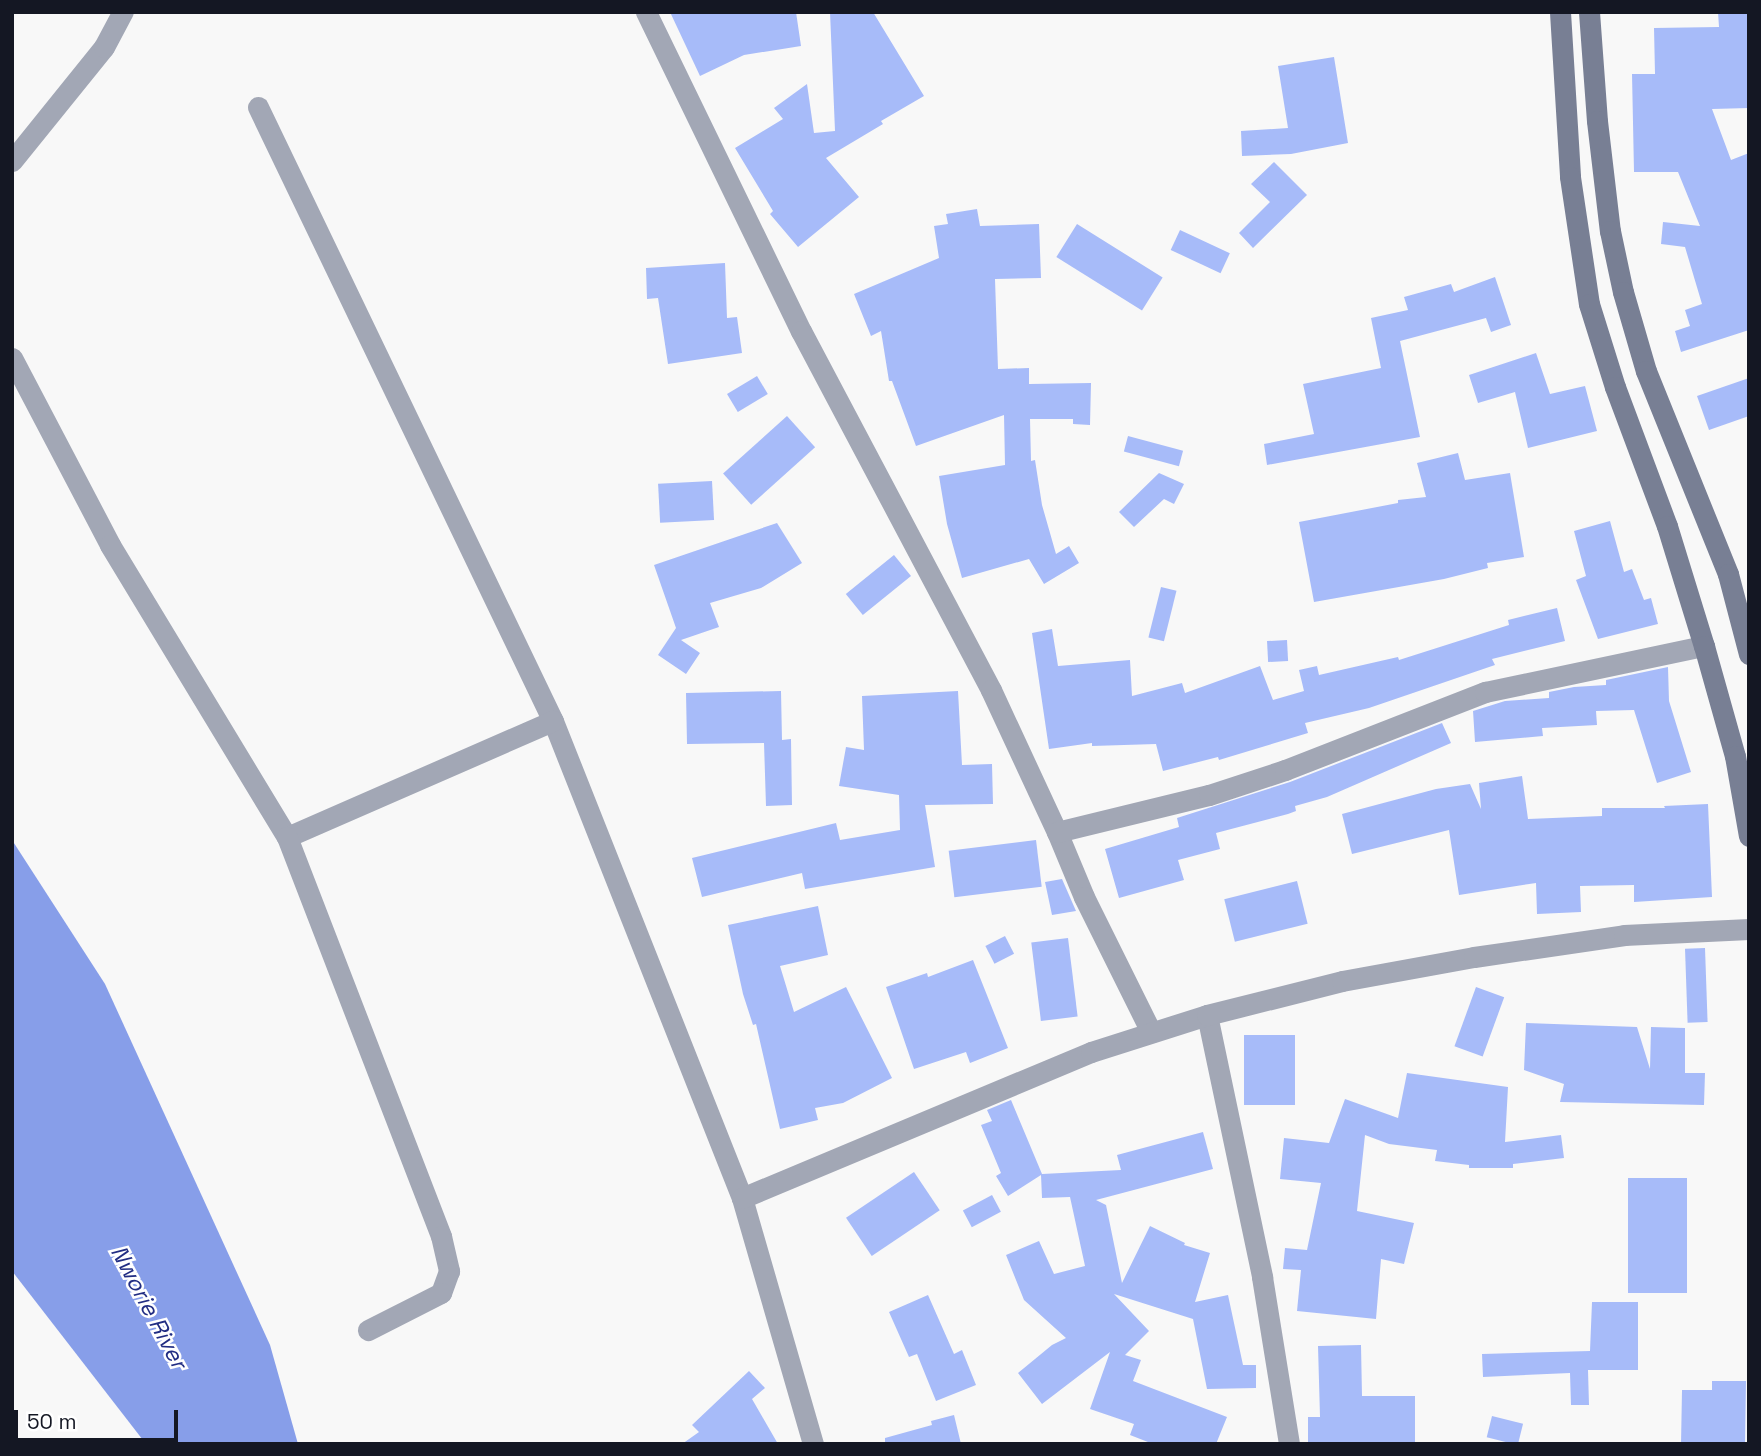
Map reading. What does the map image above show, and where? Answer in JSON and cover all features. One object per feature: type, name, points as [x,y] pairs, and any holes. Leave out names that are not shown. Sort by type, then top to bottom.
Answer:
[{"type":"main road","points":[[1560,12],[1570,177],[1589,304],[1615,387],[1667,526],[1704,646],[1735,756],[1749,836]]},
{"type":"main road","points":[[1589,12],[1597,121],[1610,231],[1623,292],[1646,371],[1728,574],[1749,654]]},
{"type":"street","points":[[12,161],[104,47],[123,12]]},
{"type":"street","points":[[646,12],[801,331],[990,690],[1057,832],[1084,897],[1151,1032]]},
{"type":"street","points":[[258,107],[553,721],[742,1199],[813,1444]]},
{"type":"street","points":[[12,358],[110,545],[286,837],[441,1236],[449,1271],[441,1293],[368,1330]]},
{"type":"street","points":[[1057,832],[1209,795],[1272,774],[1485,692],[1704,646]]},
{"type":"street","points":[[286,837],[553,721]]},
{"type":"street","points":[[742,1199],[1091,1052],[1207,1015],[1342,981],[1474,957],[1625,935],[1749,929]]},
{"type":"street","points":[[1207,1015],[1262,1277],[1289,1444]]},
{"type":"water","name":"Nworie River","points":[[12,840],[105,984],[270,1345],[298,1444],[146,1444],[12,1271]]},
{"type":"building","points":[[670,12],[796,12],[801,46],[744,55],[700,76]]},
{"type":"building","points":[[830,12],[873,12],[924,96],[826,158],[859,197],[798,247],[770,214],[773,211],[735,148],[783,119],[774,108],[807,84],[814,133],[835,131]]},
{"type":"building","points":[[1718,12],[1749,12],[1749,108],[1712,109],[1731,160],[1749,153],[1749,330],[1681,352],[1675,331],[1690,326],[1685,310],[1702,304],[1685,247],[1661,244],[1663,222],[1700,226],[1678,172],[1634,172],[1632,74],[1655,74],[1654,28],[1719,27]]},
{"type":"building","points":[[1334,57],[1348,143],[1291,154],[1242,156],[1241,131],[1288,128],[1278,66]]},
{"type":"building","points":[[1274,162],[1307,195],[1253,248],[1239,233],[1270,202],[1251,184]]},
{"type":"building","points":[[977,209],[980,226],[1039,224],[1041,278],[995,279],[998,369],[1029,368],[1029,384],[1091,383],[1090,425],[1073,424],[1073,419],[1030,419],[1031,461],[1035,460],[1042,505],[1056,554],[1069,546],[1079,563],[1044,584],[1029,559],[962,578],[947,524],[939,476],[1005,465],[1004,415],[916,446],[892,381],[889,381],[881,331],[871,336],[854,294],[939,258],[934,226],[948,224],[946,214]]},
{"type":"building","points":[[1077,224],[1163,278],[1142,311],[1056,257]]},
{"type":"building","points":[[1180,230],[1230,253],[1221,273],[1171,250]]},
{"type":"building","points":[[725,263],[727,318],[737,317],[742,353],[668,364],[658,298],[647,299],[646,268]]},
{"type":"building","points":[[1495,277],[1511,325],[1491,332],[1486,318],[1400,341],[1420,437],[1267,465],[1264,444],[1314,434],[1303,384],[1381,368],[1371,318],[1408,310],[1404,297],[1451,284],[1454,292]]},
{"type":"building","points":[[1536,353],[1550,394],[1585,386],[1597,431],[1528,448],[1515,392],[1478,403],[1469,375]]},
{"type":"building","points":[[757,376],[768,394],[738,412],[727,394]]},
{"type":"building","points":[[1749,378],[1749,416],[1709,430],[1697,396]]},
{"type":"building","points":[[787,416],[815,447],[751,505],[723,474]]},
{"type":"building","points":[[1128,436],[1183,451],[1179,466],[1124,451]]},
{"type":"building","points":[[1458,453],[1465,480],[1510,473],[1524,557],[1487,563],[1488,568],[1444,579],[1314,602],[1299,522],[1398,503],[1398,500],[1426,497],[1417,463]]},
{"type":"building","points":[[1159,473],[1184,484],[1174,504],[1164,499],[1134,527],[1119,512]]},
{"type":"building","points":[[712,481],[714,520],[660,523],[658,484]]},
{"type":"building","points":[[1610,521],[1624,572],[1632,569],[1644,600],[1651,598],[1658,624],[1598,639],[1576,580],[1586,576],[1574,531]]},
{"type":"building","points":[[777,523],[802,563],[761,588],[710,603],[719,627],[681,640],[700,653],[686,674],[658,655],[676,628],[654,565]]},
{"type":"building","points":[[894,555],[911,576],[863,615],[846,594]]},
{"type":"building","points":[[1161,587],[1177,591],[1164,641],[1148,637]]},
{"type":"building","points":[[1557,608],[1565,641],[1492,659],[1495,665],[1369,708],[1305,723],[1308,733],[1219,760],[1218,757],[1163,771],[1156,744],[1092,746],[1092,743],[1049,749],[1032,633],[1052,629],[1058,666],[1130,660],[1132,696],[1182,683],[1185,693],[1260,666],[1273,700],[1304,691],[1299,670],[1317,666],[1319,675],[1398,657],[1399,660],[1509,625],[1508,620]]},
{"type":"building","points":[[1287,640],[1288,661],[1268,662],[1267,641]]},
{"type":"building","points":[[1668,667],[1669,701],[1691,772],[1657,783],[1634,710],[1596,711],[1597,725],[1542,728],[1543,736],[1475,742],[1473,711],[1505,701],[1549,698],[1549,692],[1606,685],[1606,680]]},
{"type":"building","points":[[781,691],[782,740],[791,739],[792,805],[766,806],[764,743],[687,744],[686,693]]},
{"type":"building","points":[[958,691],[962,765],[992,764],[993,804],[925,805],[935,867],[805,889],[802,873],[702,897],[692,858],[836,823],[840,840],[900,830],[899,795],[839,786],[846,747],[864,750],[862,696]]},
{"type":"building","points":[[1442,723],[1451,743],[1327,797],[1295,806],[1296,811],[1216,833],[1220,849],[1178,860],[1184,880],[1119,898],[1105,849],[1179,827],[1177,818],[1290,782]]},
{"type":"building","points":[[1522,776],[1528,819],[1602,816],[1602,808],[1665,808],[1664,806],[1708,804],[1712,897],[1634,902],[1634,885],[1580,886],[1581,912],[1537,914],[1536,883],[1459,895],[1449,830],[1352,854],[1342,814],[1436,789],[1470,784],[1481,809],[1479,783]]},
{"type":"building","points":[[1036,840],[1042,887],[954,897],[949,851]]},
{"type":"building","points":[[1062,879],[1076,911],[1052,915],[1045,882]]},
{"type":"building","points":[[1297,881],[1308,924],[1235,942],[1224,899]]},
{"type":"building","points":[[818,906],[828,955],[780,966],[794,1012],[846,987],[892,1078],[843,1103],[815,1108],[818,1120],[780,1129],[756,1024],[753,1025],[743,994],[728,925]]},
{"type":"building","points":[[1005,936],[1014,954],[994,964],[985,946]]},
{"type":"building","points":[[1068,938],[1078,1016],[1041,1021],[1031,943]]},
{"type":"building","points":[[1705,948],[1708,1022],[1688,1023],[1685,949]]},
{"type":"building","points":[[973,960],[1008,1048],[970,1063],[966,1052],[914,1069],[886,987],[927,973],[928,977]]},
{"type":"building","points":[[1476,987],[1504,997],[1483,1056],[1454,1046]]},
{"type":"building","points":[[1526,1023],[1637,1027],[1650,1069],[1651,1027],[1685,1028],[1685,1073],[1705,1073],[1704,1105],[1560,1102],[1564,1084],[1524,1070]]},
{"type":"building","points":[[1244,1035],[1295,1035],[1295,1105],[1244,1105]]},
{"type":"building","points":[[1407,1073],[1508,1087],[1505,1142],[1561,1135],[1564,1158],[1513,1164],[1513,1168],[1469,1168],[1469,1165],[1435,1161],[1437,1150],[1389,1144],[1365,1135],[1357,1211],[1414,1223],[1404,1264],[1381,1259],[1376,1319],[1297,1311],[1301,1270],[1283,1269],[1285,1248],[1307,1250],[1321,1183],[1280,1179],[1284,1138],[1329,1143],[1345,1099],[1398,1118]]},
{"type":"building","points":[[1011,1100],[1042,1174],[1121,1170],[1117,1155],[1203,1132],[1213,1169],[1096,1200],[1106,1205],[1122,1283],[1150,1226],[1185,1243],[1184,1245],[1210,1253],[1195,1302],[1228,1295],[1243,1365],[1256,1365],[1256,1388],[1207,1389],[1193,1319],[1114,1294],[1149,1331],[1125,1355],[1141,1360],[1133,1381],[1227,1417],[1216,1444],[1153,1444],[1130,1435],[1134,1424],[1090,1409],[1110,1352],[1042,1404],[1018,1373],[1052,1345],[1066,1338],[1024,1300],[1006,1255],[1039,1241],[1054,1274],[1085,1266],[1070,1197],[1042,1198],[1041,1175],[1008,1196],[996,1176],[1001,1173],[981,1125],[992,1121],[987,1110]]},
{"type":"building","points":[[914,1172],[940,1210],[872,1256],[846,1218]]},
{"type":"building","points":[[1628,1178],[1687,1178],[1687,1293],[1628,1293]]},
{"type":"building","points":[[992,1195],[1001,1212],[972,1227],[963,1210]]},
{"type":"building","points":[[928,1295],[954,1354],[962,1350],[976,1385],[936,1401],[917,1354],[909,1357],[889,1312]]},
{"type":"building","points":[[1592,1302],[1638,1302],[1638,1370],[1588,1370],[1589,1405],[1571,1405],[1570,1373],[1483,1377],[1482,1354],[1590,1351]]},
{"type":"building","points":[[1361,1345],[1362,1396],[1415,1396],[1415,1444],[1308,1444],[1308,1417],[1320,1417],[1318,1346]]},
{"type":"building","points":[[749,1371],[765,1388],[752,1399],[778,1444],[682,1444],[699,1432],[692,1425]]},
{"type":"building","points":[[1712,1381],[1746,1381],[1745,1444],[1681,1444],[1682,1390],[1712,1390]]},
{"type":"building","points":[[954,1415],[961,1444],[885,1444],[885,1438],[932,1425],[931,1421]]},
{"type":"building","points":[[1492,1416],[1523,1424],[1518,1444],[1487,1437]]}]
